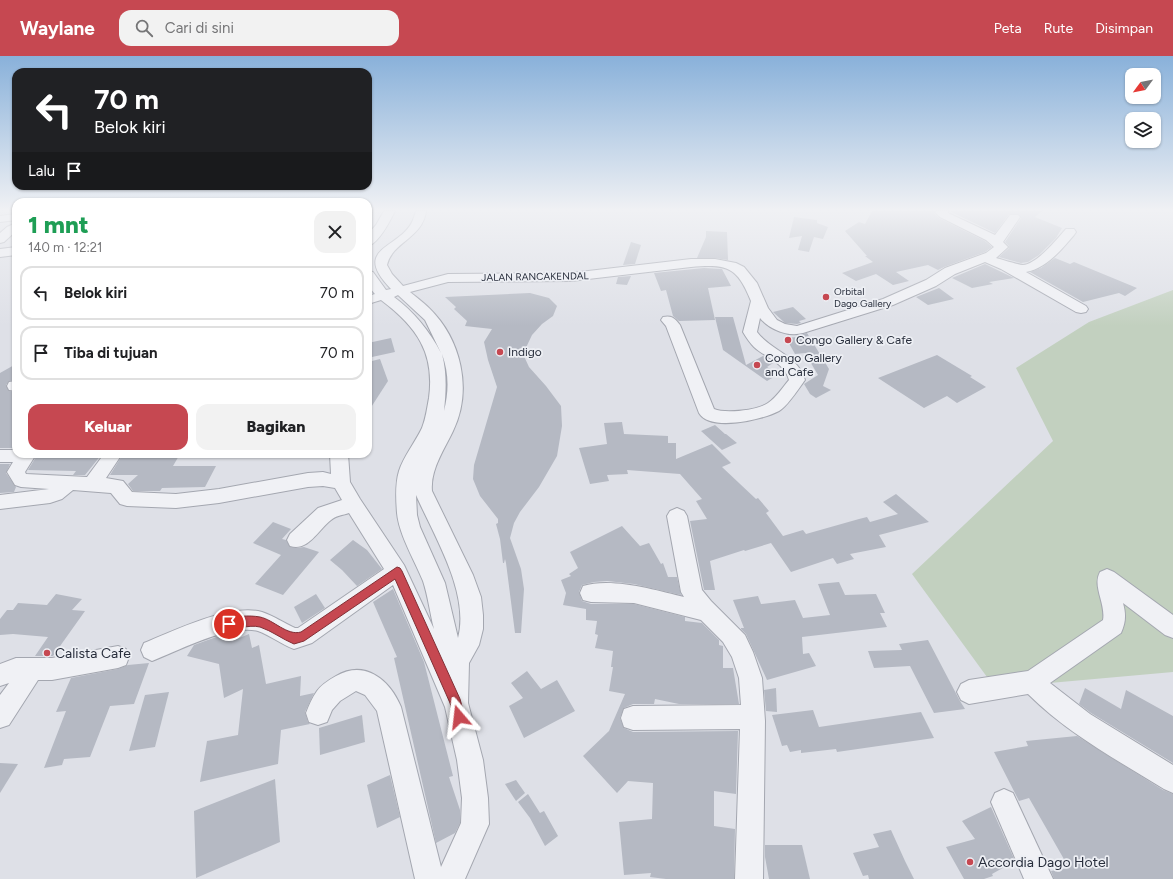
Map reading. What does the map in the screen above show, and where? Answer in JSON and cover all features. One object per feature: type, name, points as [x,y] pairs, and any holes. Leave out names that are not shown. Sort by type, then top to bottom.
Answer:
[{"type":"street","points":[[373,253],[376,249]]},
{"type":"street","points":[[391,249],[382,260],[384,271],[401,291],[425,312],[434,324],[449,354],[455,371],[456,383],[453,406],[448,423],[430,460],[422,484],[423,491],[451,549],[470,597],[472,629],[468,645],[458,660],[456,703]]},
{"type":"street","points":[[988,257],[999,249]]},
{"type":"street","points":[[988,257],[1017,268],[1028,267],[1054,249]]},
{"type":"street","points":[[0,253],[12,252]]},
{"type":"street","points":[[988,257],[1081,309]]},
{"type":"street","name":"JALAN RANCAKENDAL","points":[[376,298],[433,281],[452,278],[573,277],[684,264],[718,263],[734,267],[746,277],[754,290],[757,303],[772,323],[786,329],[798,330],[881,305],[931,283],[950,271],[988,257]]},
{"type":"street","points":[[372,284],[376,298],[403,310],[424,335],[434,353],[437,364],[438,388],[435,414],[431,427],[408,470],[406,490],[407,515],[410,527],[434,583],[448,646],[458,660]]},
{"type":"street","points":[[668,320],[673,325],[707,413],[717,417],[741,417],[774,407],[797,380],[796,374],[788,365],[757,342],[750,332],[757,303]]},
{"type":"street","points":[[0,456],[12,456]]},
{"type":"street","points":[[25,458],[16,472],[21,480],[116,486],[127,499],[176,501],[219,496],[308,480],[323,479],[341,482]]},
{"type":"street","points":[[92,485],[110,458]]},
{"type":"street","points":[[339,458],[341,482],[353,504],[397,571],[456,703],[470,760],[475,798],[475,824],[432,878]]},
{"type":"street","points":[[0,502],[50,496],[68,484]]},
{"type":"street","points":[[296,540],[325,513],[353,504]]},
{"type":"street","points":[[677,516],[692,592],[697,601],[707,612],[735,638],[743,653],[750,679],[752,717],[749,879]]},
{"type":"street","points":[[152,650],[215,626],[243,621],[260,622],[294,639],[304,636],[397,571]]},
{"type":"street","points":[[968,692],[1032,682],[1113,626],[1115,614],[1107,578],[1173,628]]},
{"type":"street","points":[[591,593],[634,594],[707,612]]},
{"type":"street","points":[[0,675],[16,670],[52,669],[118,657]]},
{"type":"street","points":[[0,716],[32,669]]},
{"type":"street","points":[[318,713],[324,700],[328,696],[351,680],[360,680],[372,686],[381,694],[390,707],[432,878]]},
{"type":"street","points":[[1032,682],[1055,704],[1075,719],[1173,780]]},
{"type":"street","points":[[633,718],[752,717]]},
{"type":"street","points":[[1004,802],[1039,879]]},
{"type":"green space","points":[[1173,290],[1173,672],[995,688],[912,574],[1053,441],[1016,368],[1089,322]]},
{"type":"building","points":[[628,249],[640,249],[635,264],[623,265]]},
{"type":"building","points":[[701,249],[728,249],[728,260],[697,258]]},
{"type":"building","points":[[798,249],[810,249],[809,252]]},
{"type":"building","points":[[861,249],[989,249],[938,270],[928,265],[896,272],[909,281],[893,285],[876,274],[856,281],[842,273],[873,262],[865,256],[867,256]]},
{"type":"building","points":[[1007,249],[1045,249],[1028,262],[1021,263],[999,257]]},
{"type":"building","points":[[1055,258],[1070,264],[1074,262],[1137,288],[1125,296],[1119,293],[1083,302],[1030,272],[1041,268]]},
{"type":"building","points":[[985,264],[1014,278],[989,282],[993,284],[972,288],[952,278]]},
{"type":"building","points":[[704,268],[722,269],[731,286],[708,288],[715,320],[679,321],[673,316],[666,290],[661,291],[654,273]]},
{"type":"building","points":[[631,276],[627,285],[616,284],[618,277]]},
{"type":"building","points":[[939,288],[954,299],[928,305],[916,297]]},
{"type":"building","points":[[530,293],[549,298],[557,306],[553,316],[542,324],[532,335],[523,354],[529,367],[561,406],[562,426],[557,456],[539,487],[520,512],[514,523],[510,538],[521,569],[524,589],[521,633],[515,633],[506,563],[505,559],[503,563],[500,539],[496,524],[498,523],[498,519],[480,496],[473,479],[474,465],[497,387],[484,342],[492,329],[465,326],[467,321],[454,309],[456,307],[445,297]]},
{"type":"building","points":[[793,307],[806,319],[799,321],[801,323],[785,323],[773,312]]},
{"type":"building","points":[[715,317],[733,317],[746,365],[763,356],[773,363],[767,367],[779,374],[767,381],[723,350]]},
{"type":"building","points":[[807,333],[829,369],[823,386],[831,390],[816,398],[810,394],[804,384],[818,375],[805,353],[795,354],[786,338],[798,337],[796,336]]},
{"type":"building","points":[[391,338],[395,352],[372,357],[372,342]]},
{"type":"building","points":[[937,355],[972,376],[970,377],[986,387],[957,403],[947,396],[924,408],[878,378]]},
{"type":"building","points":[[380,359],[388,381],[372,406],[372,361]]},
{"type":"building","points":[[12,366],[12,381],[9,381],[6,385],[9,391],[12,391],[12,448],[0,448],[0,373]]},
{"type":"building","points":[[622,422],[624,434],[668,436],[668,443],[676,443],[676,459],[712,444],[731,463],[722,467],[756,499],[758,498],[769,511],[766,513],[783,536],[803,530],[806,534],[867,517],[870,522],[898,514],[883,502],[896,494],[929,522],[879,535],[886,547],[850,554],[854,559],[837,564],[833,558],[791,572],[771,543],[745,551],[744,550],[710,561],[715,590],[704,590],[690,521],[707,519],[696,501],[702,499],[680,474],[627,470],[628,474],[607,475],[609,481],[590,484],[579,448],[607,444],[604,423]]},
{"type":"building","points":[[715,425],[737,443],[722,450],[701,431]]},
{"type":"building","points":[[35,458],[99,458],[85,475],[73,475],[76,471],[28,470]]},
{"type":"building","points":[[121,458],[178,458],[173,466],[216,466],[205,487],[162,488],[160,491],[133,491],[128,484],[138,475],[110,475]]},
{"type":"building","points":[[0,464],[10,464],[6,473],[16,487],[14,492],[0,493]]},
{"type":"building","points":[[273,522],[291,529],[282,539],[286,540],[290,547],[304,547],[319,552],[283,595],[255,584],[281,555],[253,543]]},
{"type":"building","points":[[622,526],[640,546],[649,543],[661,564],[663,563],[668,577],[677,577],[681,595],[634,584],[607,581],[582,585],[579,592],[582,601],[591,604],[634,604],[685,617],[685,621],[702,623],[719,640],[719,645],[723,646],[723,668],[733,668],[739,704],[679,704],[655,699],[654,704],[633,704],[624,708],[620,718],[624,728],[633,732],[738,731],[736,794],[714,791],[714,826],[735,829],[734,879],[666,879],[650,877],[651,873],[624,875],[619,822],[652,819],[653,783],[628,781],[617,793],[583,756],[609,731],[625,694],[609,691],[613,667],[611,667],[613,651],[595,648],[598,635],[595,634],[597,621],[586,620],[586,609],[563,605],[566,593],[561,580],[571,576],[569,574],[578,568],[570,552]]},
{"type":"building","points":[[353,540],[367,550],[382,569],[357,586],[330,560]]},
{"type":"building","points":[[839,582],[845,595],[876,594],[885,613],[880,613],[887,627],[802,637],[803,654],[809,653],[816,666],[767,680],[746,634],[741,629],[744,628],[733,600],[758,596],[761,604],[795,600],[803,618],[830,615],[818,584]]},
{"type":"building","points":[[393,589],[424,662],[453,776],[449,777],[460,810],[460,823],[455,833],[436,843],[394,658],[397,657],[373,602]]},
{"type":"building","points":[[56,594],[82,599],[72,610],[85,611],[53,656],[35,656],[48,637],[13,634],[0,635],[0,619],[7,610],[13,610],[18,603],[47,605]]},
{"type":"building","points":[[316,594],[325,608],[302,623],[294,607]]},
{"type":"building","points":[[249,634],[252,648],[259,645],[266,684],[301,676],[300,696],[314,693],[305,712],[310,724],[281,730],[278,764],[200,782],[207,741],[238,735],[243,689],[224,698],[219,664],[187,656],[194,645],[205,641],[222,635],[237,639]]},
{"type":"building","points":[[928,640],[965,709],[934,713],[910,666],[874,668],[868,651],[902,650],[899,644]]},
{"type":"building","points":[[149,663],[134,704],[110,706],[90,757],[64,759],[62,765],[44,768],[66,711],[56,712],[71,678],[118,669],[128,665]]},
{"type":"building","points":[[527,671],[541,689],[557,680],[575,711],[524,738],[509,706],[523,698],[511,683]]},
{"type":"building","points":[[776,688],[777,712],[766,711],[764,690]]},
{"type":"building","points":[[1085,688],[1121,709],[1126,690],[1173,716],[1173,763],[1091,713],[1079,704]]},
{"type":"building","points":[[169,692],[155,747],[129,751],[145,695]]},
{"type":"building","points":[[813,710],[819,727],[921,712],[934,738],[837,752],[836,749],[801,753],[801,750],[790,752],[787,745],[782,746],[772,715]]},
{"type":"building","points":[[362,715],[365,742],[320,755],[319,728]]},
{"type":"building","points":[[1077,736],[1163,790],[1173,794],[1173,879],[1054,879],[1051,871],[1069,868],[1029,798],[1019,801],[994,752],[1028,746],[1026,741]]},
{"type":"building","points":[[0,763],[18,764],[0,793]]},
{"type":"building","points":[[390,775],[400,817],[377,828],[367,785]]},
{"type":"building","points":[[275,779],[280,842],[196,878],[194,811]]},
{"type":"building","points":[[516,780],[525,793],[516,801],[505,784]]},
{"type":"building","points":[[528,794],[540,813],[544,811],[558,836],[545,846],[530,818],[518,802]]},
{"type":"building","points":[[991,807],[1015,861],[992,874],[993,876],[984,879],[964,879],[946,847],[975,839],[962,821]]},
{"type":"building","points":[[891,830],[914,879],[869,879],[868,875],[863,876],[853,853],[879,847],[873,834]]},
{"type":"building","points":[[765,845],[802,845],[810,879],[769,879],[765,857]]},
{"type":"place","name":"Orbital Dago Gallery","points":[[826,297]]},
{"type":"place","name":"Congo Gallery & Cafe","points":[[788,340]]},
{"type":"place","name":"Indigo","points":[[500,352]]},
{"type":"place","name":"Congo Gallery and Cafe","points":[[757,365]]},
{"type":"place","name":"Calista Cafe","points":[[47,653]]},
{"type":"place","name":"Accordia Dago Hotel","points":[[970,862]]},
{"type":"route","points":[[229,624],[243,621],[260,622],[294,639],[304,636],[397,571],[456,703],[459,717]]}]
